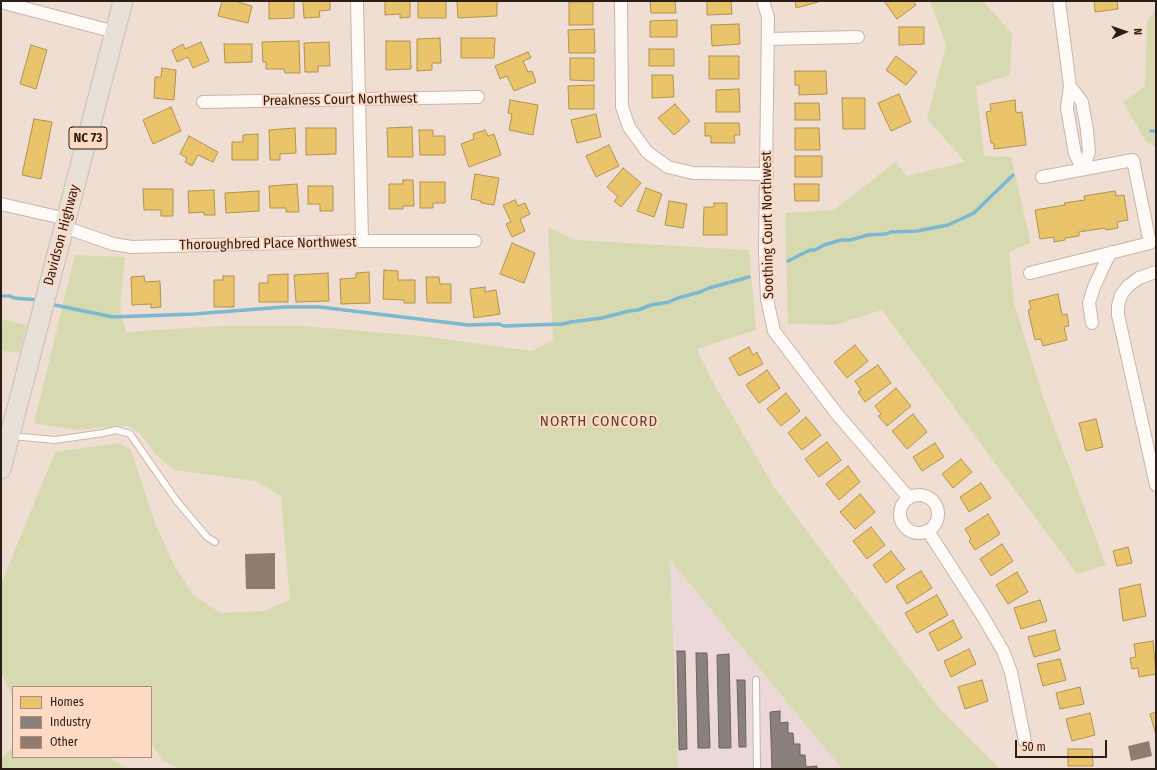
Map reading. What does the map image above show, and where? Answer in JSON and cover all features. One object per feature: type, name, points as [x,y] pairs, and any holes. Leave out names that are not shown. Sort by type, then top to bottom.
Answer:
[{"type":"main road","name":"Davidson Highway","points":[[1,468],[6,440],[66,223],[123,1]]},
{"type":"street","points":[[357,1],[362,241]]},
{"type":"street","points":[[621,1],[622,107],[629,127],[647,152],[668,167],[693,173],[767,174]]},
{"type":"street","name":"Soothing Court Northwest","points":[[764,1],[768,17],[767,299],[774,331],[837,414],[909,498]]},
{"type":"street","points":[[1,2],[115,32]]},
{"type":"street","points":[[1059,4],[1070,86],[1082,102],[1085,116],[1089,152],[1083,169]]},
{"type":"street","points":[[768,39],[858,37]]},
{"type":"street","name":"Preakness Court Northwest","points":[[203,102],[478,97]]},
{"type":"street","points":[[1030,273],[1150,243],[1133,160],[1042,177]]},
{"type":"street","name":"Thoroughbred Place Northwest","points":[[1,204],[66,223],[113,244],[132,247],[362,241],[475,241]]},
{"type":"street","points":[[1092,323],[1089,303],[1094,287],[1112,252]]},
{"type":"street","points":[[1156,272],[1139,278],[1128,286],[1121,295],[1118,306],[1118,315],[1156,485]]},
{"type":"street","points":[[919,495],[928,498],[935,505],[938,514],[937,519],[935,524],[928,531],[919,533],[910,531],[903,524],[900,514],[902,505],[909,498],[919,495]]},
{"type":"street","points":[[928,531],[982,615],[1003,651],[1011,672],[1024,741]]},
{"type":"lane","points":[[6,440],[55,440],[116,430],[130,434],[176,500],[207,537],[215,542]]},
{"type":"lane","points":[[756,680],[757,769]]},
{"type":"shaded area","points":[[669,560],[842,769],[678,769]]},
{"type":"green space","points":[[930,1],[983,1],[1012,33],[1010,75],[976,86],[984,156],[1011,157],[1031,243],[1009,252],[1014,303],[1043,397],[1106,565],[1077,574],[882,310],[835,325],[788,324],[785,213],[834,210],[895,162],[907,176],[965,162],[927,119],[946,45]]},
{"type":"green space","points":[[1156,9],[1156,147],[1146,142],[1123,102],[1145,86],[1147,22]]},
{"type":"green space","points":[[548,227],[575,240],[749,250],[756,330],[697,349],[715,386],[774,487],[938,707],[1000,769],[842,769],[670,560],[678,769],[180,769],[162,760],[152,745],[152,686],[12,686],[12,695],[1,674],[1,584],[55,452],[119,443],[131,450],[155,523],[174,565],[193,595],[221,613],[264,611],[290,600],[281,496],[256,481],[174,470],[155,454],[140,433],[129,426],[75,430],[34,423],[75,255],[125,257],[120,308],[126,332],[221,326],[304,326],[422,336],[532,351],[553,340]]},
{"type":"green space","points":[[1,319],[27,325],[20,353],[1,351]]},
{"type":"green space","points":[[12,748],[12,758],[113,758],[113,760],[129,769],[1,769],[1,758]]},
{"type":"building: Homes","points":[[222,1],[234,1],[252,6],[248,23],[218,16]]},
{"type":"building: Homes","points":[[269,1],[294,1],[294,18],[269,19]]},
{"type":"building: Homes","points":[[303,1],[330,1],[330,10],[319,11],[320,17],[304,18]]},
{"type":"building: Homes","points":[[385,1],[410,1],[410,17],[400,18],[400,14],[385,15]]},
{"type":"building: Homes","points":[[418,1],[446,1],[446,18],[418,18]]},
{"type":"building: Homes","points":[[457,1],[497,1],[497,16],[458,18]]},
{"type":"building: Homes","points":[[650,1],[675,1],[676,13],[651,13]]},
{"type":"building: Homes","points":[[707,1],[731,1],[732,14],[707,15]]},
{"type":"building: Homes","points":[[795,1],[818,1],[818,2],[796,8]]},
{"type":"building: Homes","points":[[884,1],[913,1],[916,5],[897,19]]},
{"type":"building: Homes","points":[[1094,1],[1117,1],[1118,9],[1095,12]]},
{"type":"building: Homes","points":[[569,2],[593,2],[593,25],[569,25]]},
{"type":"building: Homes","points":[[677,20],[677,37],[650,37],[650,21]]},
{"type":"building: Homes","points":[[739,24],[740,44],[712,46],[711,25]]},
{"type":"building: Homes","points":[[899,27],[924,27],[924,44],[899,45]]},
{"type":"building: Homes","points":[[594,29],[595,53],[569,53],[568,30]]},
{"type":"building: Homes","points":[[440,38],[441,63],[432,63],[432,70],[417,71],[417,39]]},
{"type":"building: Homes","points":[[461,38],[495,38],[494,58],[461,58]]},
{"type":"building: Homes","points":[[299,41],[300,73],[285,73],[284,69],[266,69],[266,62],[263,62],[262,42]]},
{"type":"building: Homes","points":[[386,41],[410,41],[411,69],[386,70]]},
{"type":"building: Homes","points":[[201,42],[209,61],[193,68],[188,57],[177,62],[172,50],[183,44],[185,49]]},
{"type":"building: Homes","points":[[329,42],[330,66],[318,66],[318,72],[305,72],[304,43]]},
{"type":"building: Homes","points":[[224,44],[252,44],[252,62],[225,63]]},
{"type":"building: Homes","points":[[31,45],[47,50],[36,89],[20,84]]},
{"type":"building: Homes","points":[[649,49],[674,49],[674,66],[649,66]]},
{"type":"building: Homes","points":[[528,52],[531,58],[523,61],[528,72],[532,71],[536,82],[514,91],[507,76],[500,79],[495,66]]},
{"type":"building: Homes","points":[[709,56],[739,56],[739,79],[709,79]]},
{"type":"building: Homes","points":[[896,56],[917,72],[906,85],[886,70]]},
{"type":"building: Homes","points":[[570,58],[594,58],[594,81],[570,80]]},
{"type":"building: Homes","points":[[162,68],[176,70],[174,100],[154,98],[155,77],[161,77]]},
{"type":"building: Homes","points":[[795,71],[826,71],[827,94],[799,95],[799,85],[795,85]]},
{"type":"building: Homes","points":[[652,75],[673,75],[674,97],[652,98]]},
{"type":"building: Homes","points":[[594,85],[594,109],[569,109],[568,86]]},
{"type":"building: Homes","points":[[739,89],[740,112],[716,112],[716,90]]},
{"type":"building: Homes","points":[[899,94],[911,122],[891,131],[878,103]]},
{"type":"building: Homes","points":[[842,98],[865,98],[865,129],[843,129]]},
{"type":"building: Homes","points":[[510,100],[538,105],[533,135],[509,130],[512,114],[508,113]]},
{"type":"building: Homes","points":[[1015,100],[1016,113],[1022,112],[1026,145],[994,149],[994,143],[991,143],[986,112],[991,111],[990,104]]},
{"type":"building: Homes","points":[[795,103],[819,103],[820,120],[795,120]]},
{"type":"building: Homes","points":[[675,104],[690,121],[674,135],[658,118]]},
{"type":"building: Homes","points":[[171,107],[181,131],[153,144],[143,120]]},
{"type":"building: Homes","points":[[596,114],[601,137],[577,143],[571,120]]},
{"type":"building: Homes","points":[[34,119],[52,122],[41,179],[22,175]]},
{"type":"building: Homes","points":[[705,123],[739,123],[740,135],[734,135],[735,143],[711,143],[711,136],[705,136]]},
{"type":"building: Homes","points":[[412,127],[413,157],[388,157],[387,128]]},
{"type":"building: Homes","points":[[295,128],[296,153],[280,154],[280,160],[270,160],[269,130]]},
{"type":"building: Homes","points":[[306,128],[336,128],[336,154],[306,155]]},
{"type":"building: Homes","points":[[795,128],[819,128],[820,150],[795,150]]},
{"type":"building: Homes","points":[[419,130],[433,130],[433,136],[445,136],[445,155],[420,155]]},
{"type":"building: Homes","points":[[485,130],[488,136],[494,134],[501,155],[469,167],[461,144],[474,139],[473,134]]},
{"type":"building: Homes","points":[[258,134],[258,160],[232,160],[232,142],[243,142],[243,135]]},
{"type":"building: Homes","points":[[189,136],[218,152],[213,162],[198,155],[192,166],[185,162],[187,158],[180,154]]},
{"type":"building: Homes","points":[[609,145],[619,166],[596,177],[586,156]]},
{"type":"building: Homes","points":[[795,156],[822,156],[822,177],[795,177]]},
{"type":"building: Homes","points":[[623,168],[641,183],[621,207],[614,201],[618,197],[607,187]]},
{"type":"building: Homes","points":[[475,174],[499,178],[494,205],[481,203],[481,201],[471,199]]},
{"type":"building: Homes","points":[[403,180],[413,180],[414,206],[403,206],[403,209],[389,209],[389,184],[403,184]]},
{"type":"building: Homes","points":[[420,182],[445,182],[445,203],[433,203],[433,208],[420,208]]},
{"type":"building: Homes","points":[[297,184],[299,212],[286,212],[286,208],[270,208],[269,186]]},
{"type":"building: Homes","points":[[794,184],[819,184],[819,201],[795,201]]},
{"type":"building: Homes","points":[[308,186],[333,186],[333,211],[320,211],[320,204],[308,204]]},
{"type":"building: Homes","points":[[646,188],[662,194],[654,217],[637,211]]},
{"type":"building: Homes","points":[[143,189],[173,189],[173,216],[161,216],[161,210],[144,210]]},
{"type":"building: Homes","points":[[214,190],[215,215],[204,215],[204,212],[189,213],[188,191]]},
{"type":"building: Homes","points":[[259,191],[259,211],[226,213],[225,193]]},
{"type":"building: Homes","points":[[1115,191],[1116,196],[1124,195],[1128,220],[1117,222],[1118,228],[1106,230],[1105,228],[1079,232],[1079,236],[1065,238],[1065,240],[1054,242],[1054,237],[1040,239],[1035,210],[1085,200],[1084,196]]},
{"type":"building: Homes","points":[[515,200],[518,206],[525,203],[530,214],[520,219],[525,231],[512,237],[506,224],[511,222],[503,205]]},
{"type":"building: Homes","points":[[669,201],[687,204],[683,228],[665,225]]},
{"type":"building: Homes","points":[[714,203],[727,203],[727,235],[703,235],[704,207],[714,207]]},
{"type":"building: Homes","points":[[512,243],[535,253],[524,283],[500,274]]},
{"type":"building: Homes","points":[[384,270],[398,271],[398,280],[415,280],[415,303],[404,303],[404,300],[383,299]]},
{"type":"building: Homes","points":[[369,272],[370,303],[341,304],[340,279],[356,278],[356,273]]},
{"type":"building: Homes","points":[[328,273],[329,301],[296,302],[294,275]]},
{"type":"building: Homes","points":[[288,274],[288,302],[259,302],[259,283],[268,283],[268,275]]},
{"type":"building: Homes","points":[[144,276],[145,282],[160,281],[161,307],[151,308],[151,304],[132,305],[131,277]]},
{"type":"building: Homes","points":[[223,276],[234,276],[234,307],[214,307],[214,280],[223,280]]},
{"type":"building: Homes","points":[[426,277],[439,277],[440,284],[451,284],[451,303],[427,303]]},
{"type":"building: Homes","points":[[485,287],[485,292],[496,290],[500,314],[474,318],[470,289]]},
{"type":"building: Homes","points":[[1058,294],[1062,315],[1067,314],[1069,326],[1064,327],[1067,340],[1043,346],[1041,339],[1035,340],[1028,310],[1031,309],[1029,301]]},
{"type":"building: Homes","points":[[855,345],[868,361],[847,378],[834,362]]},
{"type":"building: Homes","points":[[749,347],[753,355],[757,352],[763,364],[739,376],[729,358]]},
{"type":"building: Homes","points":[[878,365],[891,383],[865,402],[858,392],[861,390],[855,381]]},
{"type":"building: Homes","points":[[767,370],[780,388],[759,403],[746,385]]},
{"type":"building: Homes","points":[[896,388],[911,406],[887,426],[878,416],[881,414],[875,406]]},
{"type":"building: Homes","points":[[786,393],[800,411],[781,426],[767,409]]},
{"type":"building: Homes","points":[[913,414],[927,432],[907,449],[892,431]]},
{"type":"building: Homes","points":[[806,417],[821,435],[802,450],[788,433]]},
{"type":"building: Homes","points":[[1096,419],[1103,447],[1086,451],[1079,423]]},
{"type":"building: Homes","points":[[827,442],[841,460],[819,477],[805,459]]},
{"type":"building: Homes","points":[[935,443],[944,457],[922,471],[913,457]]},
{"type":"building: Homes","points":[[961,459],[972,472],[953,488],[942,474]]},
{"type":"building: Homes","points":[[848,466],[860,482],[839,500],[826,484]]},
{"type":"building: Homes","points":[[981,483],[991,498],[969,512],[960,497]]},
{"type":"building: Homes","points":[[860,494],[875,512],[855,529],[840,512]]},
{"type":"building: Homes","points":[[988,514],[1000,534],[975,550],[969,541],[971,539],[965,529]]},
{"type":"building: Homes","points":[[871,527],[885,545],[867,559],[853,541]]},
{"type":"building: Homes","points":[[1002,544],[1013,561],[991,576],[980,559]]},
{"type":"building: Homes","points":[[1128,547],[1132,563],[1117,566],[1113,551]]},
{"type":"building: Homes","points":[[891,551],[905,569],[886,583],[873,565]]},
{"type":"building: Homes","points":[[921,571],[932,588],[907,604],[896,586]]},
{"type":"building: Homes","points":[[1017,572],[1028,592],[1008,604],[996,585]]},
{"type":"building: Homes","points":[[1140,584],[1146,616],[1123,621],[1119,589]]},
{"type":"building: Homes","points":[[937,595],[948,615],[917,633],[905,613]]},
{"type":"building: Homes","points":[[1040,600],[1047,621],[1021,629],[1014,608]]},
{"type":"building: Homes","points":[[953,620],[962,638],[938,651],[929,633]]},
{"type":"building: Homes","points":[[1055,630],[1060,650],[1034,657],[1028,637]]},
{"type":"building: Homes","points":[[1153,641],[1156,674],[1139,677],[1138,668],[1132,669],[1130,658],[1136,657],[1134,644]]},
{"type":"building: Homes","points":[[969,649],[976,664],[951,677],[944,661]]},
{"type":"building: Homes","points":[[1060,659],[1066,680],[1043,686],[1037,664]]},
{"type":"building: Homes","points":[[982,680],[988,701],[965,709],[958,687]]},
{"type":"building: Homes","points":[[1080,687],[1084,704],[1060,709],[1056,693]]},
{"type":"building: Homes","points":[[1156,712],[1156,735],[1150,714]]},
{"type":"building: Homes","points":[[1090,713],[1095,735],[1072,741],[1066,719]]},
{"type":"building: Homes","points":[[1068,749],[1092,749],[1093,766],[1068,766]]},
{"type":"building: Industry","points":[[677,651],[685,651],[687,749],[679,750]]},
{"type":"building: Industry","points":[[696,653],[707,653],[710,748],[698,748]]},
{"type":"building: Industry","points":[[729,654],[731,748],[719,748],[717,655]]},
{"type":"building: Industry","points":[[737,680],[745,680],[746,747],[739,747]]},
{"type":"building: Industry","points":[[780,711],[780,723],[788,722],[788,733],[793,733],[794,744],[800,744],[800,755],[805,755],[806,767],[817,766],[817,769],[772,769],[770,712]]},
{"type":"building: Other","points":[[275,553],[275,589],[246,589],[245,554]]},
{"type":"building: Other","points":[[1149,741],[1152,756],[1131,761],[1128,746]]},
{"type":"waterway","points":[[1151,131],[1156,131]]},
{"type":"waterway","points":[[788,261],[810,250],[815,250],[824,245],[841,240],[850,240],[868,235],[886,234],[891,232],[917,231],[948,225],[974,213],[1013,175]]},
{"type":"waterway","points":[[50,304],[113,317],[194,314],[284,307],[320,307],[468,325],[499,324],[504,326],[562,324],[602,318],[638,310],[749,277]]},
{"type":"waterway","points":[[1,296],[39,300]]},
{"type":"district","name":"NORTH CONCORD","points":[[599,422]]}]
